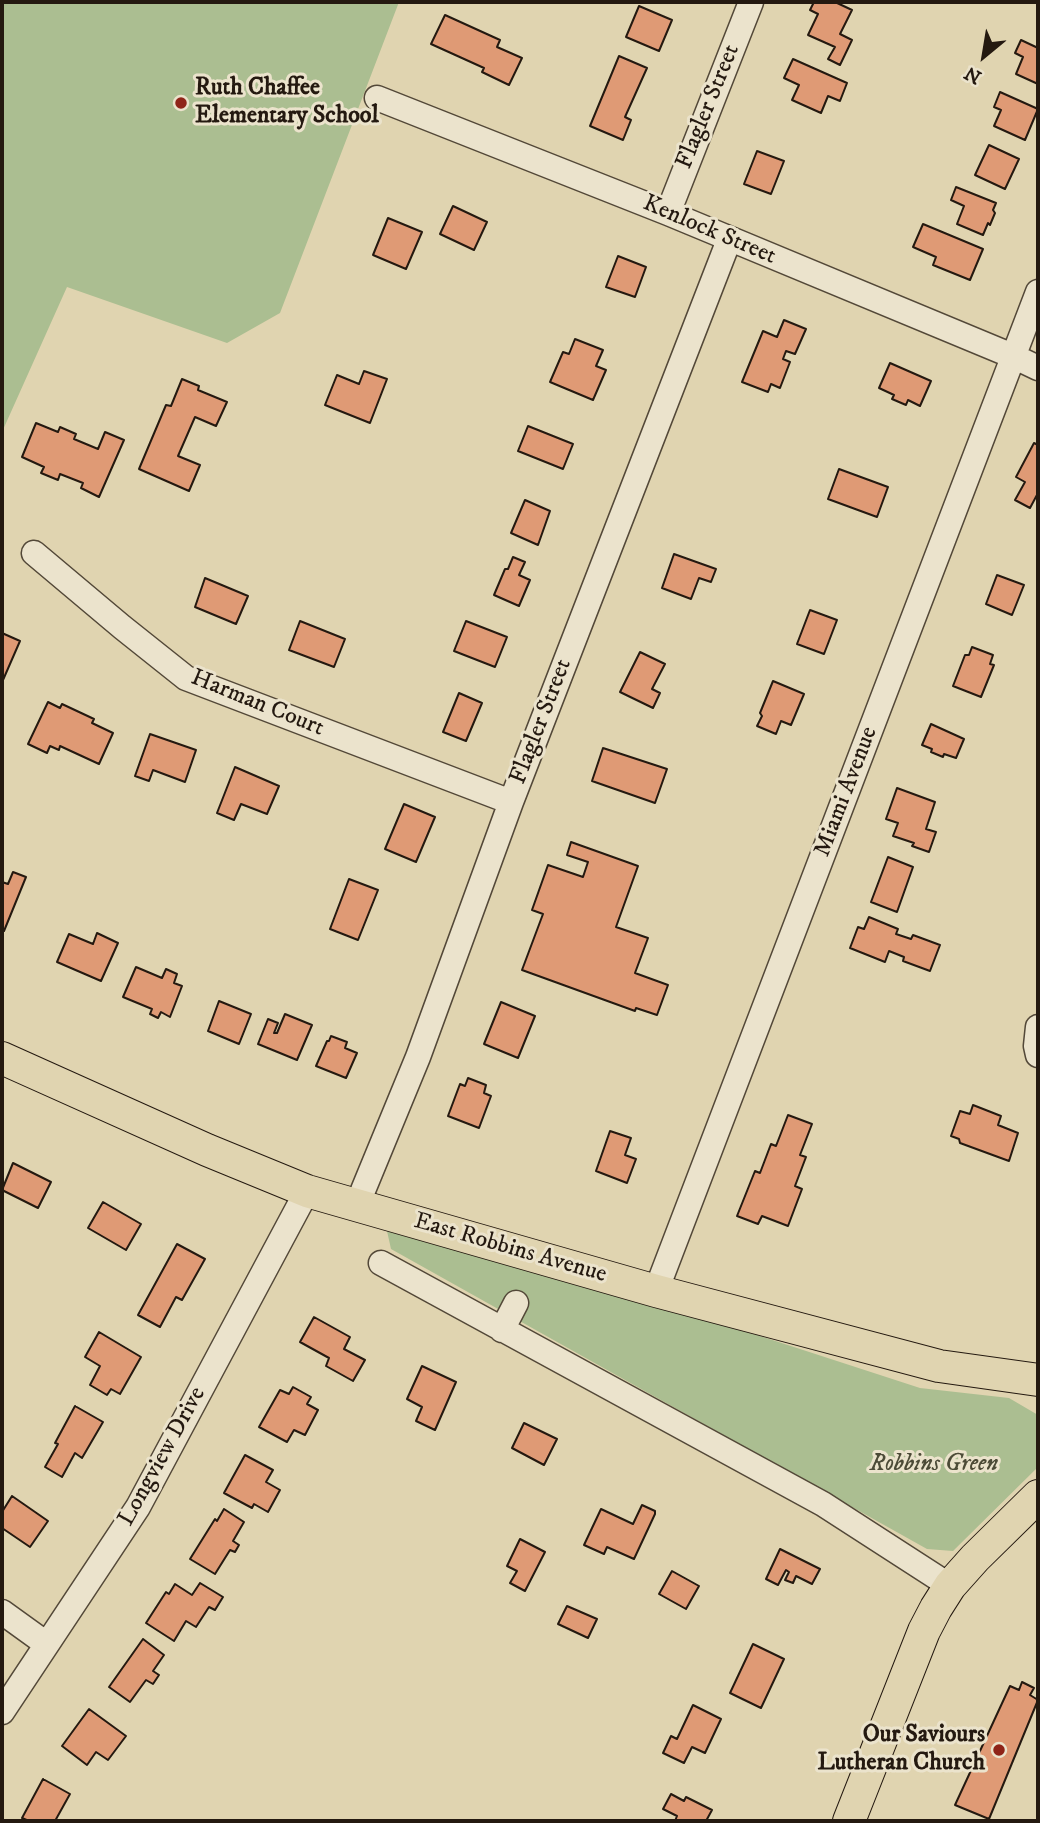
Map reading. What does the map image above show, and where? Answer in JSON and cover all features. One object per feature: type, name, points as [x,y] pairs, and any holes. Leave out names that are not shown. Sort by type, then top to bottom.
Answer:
[{"type":"main road","name":"East Robbins Avenue","points":[[2,1058],[206,1150],[307,1191],[656,1292],[939,1366],[1038,1380]]},
{"type":"main road","points":[[849,1821],[924,1631],[950,1586],[1038,1496]]},
{"type":"street","name":"Flagler Street","points":[[668,213],[751,2]]},
{"type":"street","name":"Kenlock Street","points":[[377,98],[668,213],[1038,368]]},
{"type":"street","name":"Flagler Street","points":[[357,1205],[418,1057],[511,802],[729,240]]},
{"type":"street","name":"Miami Avenue","points":[[656,1292],[1038,292]]},
{"type":"street","name":"Harman Court","points":[[34,553],[186,678],[511,802]]},
{"type":"street","points":[[1038,1027],[1038,1055]]},
{"type":"street","name":"Longview Drive","points":[[2,1712],[138,1507],[307,1191]]},
{"type":"street","points":[[381,1263],[823,1504],[950,1586]]},
{"type":"street","name":"East Robbins Avenue","points":[[502,1330],[516,1303]]},
{"type":"street","points":[[2,1612],[46,1643]]},
{"type":"green space","name":"Ruth Chaffee Elementary School","points":[[2,2],[399,2],[280,313],[227,343],[67,287],[2,432]]},
{"type":"green space","name":"Robbins Green","points":[[387,1231],[757,1335],[920,1388],[1009,1398],[1038,1415],[1038,1467],[953,1551],[927,1549],[391,1249]]},
{"type":"building","points":[[814,2],[835,2],[852,10],[840,34],[852,40],[840,65],[828,59],[835,47],[808,35],[818,14],[810,10]]},
{"type":"building","points":[[639,6],[672,20],[659,51],[626,37]]},
{"type":"building","points":[[445,15],[500,40],[497,47],[522,58],[509,85],[482,72],[484,68],[431,44]]},
{"type":"building","points":[[1021,40],[1038,48],[1038,84],[1016,74],[1023,57],[1015,53]]},
{"type":"building","points":[[619,56],[647,68],[625,117],[631,120],[623,140],[590,126]]},
{"type":"building","points":[[793,59],[847,83],[840,101],[828,96],[821,113],[792,100],[799,85],[784,78]]},
{"type":"building","points":[[1000,92],[1038,109],[1025,140],[994,126],[1001,110],[994,107]]},
{"type":"building","points":[[989,145],[1019,159],[1005,189],[975,175]]},
{"type":"building","points":[[757,151],[784,161],[771,194],[744,184]]},
{"type":"building","points":[[956,187],[996,203],[993,210],[995,213],[983,235],[957,224],[964,206],[951,200]]},
{"type":"building","points":[[453,206],[487,222],[474,250],[440,234]]},
{"type":"building","points":[[388,218],[422,232],[406,269],[373,255]]},
{"type":"building","points":[[923,224],[983,249],[970,280],[933,265],[936,257],[913,247]]},
{"type":"building","points":[[618,256],[646,267],[635,297],[606,287]]},
{"type":"building","points":[[784,320],[806,329],[795,354],[786,351],[783,359],[790,362],[780,388],[771,384],[768,392],[742,382],[763,331],[777,337]]},
{"type":"building","points":[[575,339],[603,350],[596,366],[606,370],[593,400],[550,382],[563,352],[569,354]]},
{"type":"building","points":[[890,363],[931,381],[920,406],[908,400],[906,405],[892,399],[894,395],[879,388]]},
{"type":"building","points":[[364,371],[387,379],[370,423],[325,405],[337,375],[359,384]]},
{"type":"building","points":[[182,379],[199,386],[198,390],[227,402],[216,426],[195,417],[178,456],[200,465],[189,491],[139,469],[166,405],[171,406]]},
{"type":"building","points":[[36,423],[58,432],[60,427],[76,434],[74,439],[98,449],[105,432],[124,440],[99,497],[81,488],[83,483],[60,474],[58,480],[41,473],[44,467],[22,457]]},
{"type":"building","points":[[528,426],[573,444],[563,469],[518,451]]},
{"type":"building","points":[[1034,443],[1038,445],[1038,493],[1030,508],[1015,500],[1025,482],[1016,477]]},
{"type":"building","points":[[839,469],[888,487],[877,517],[828,499]]},
{"type":"building","points":[[525,500],[550,511],[538,545],[511,533]]},
{"type":"building","points":[[674,554],[716,569],[711,582],[699,578],[691,599],[662,588]]},
{"type":"building","points":[[513,557],[525,562],[519,575],[530,580],[519,606],[494,595]]},
{"type":"building","points":[[997,575],[1024,585],[1012,615],[986,604]]},
{"type":"building","points":[[205,578],[248,596],[236,624],[195,607]]},
{"type":"building","points":[[810,610],[837,620],[824,654],[797,644]]},
{"type":"building","points":[[300,621],[345,639],[334,667],[289,650]]},
{"type":"building","points":[[466,621],[507,637],[495,667],[454,651]]},
{"type":"building","points":[[2,633],[20,641],[3,680],[2,680]]},
{"type":"building","points":[[972,647],[993,655],[990,664],[994,665],[981,697],[953,686],[965,655],[969,655]]},
{"type":"building","points":[[640,652],[665,664],[652,689],[660,693],[653,708],[620,692]]},
{"type":"building","points":[[773,681],[804,694],[791,725],[781,721],[776,734],[757,726]]},
{"type":"building","points":[[459,693],[482,703],[466,741],[443,732]]},
{"type":"building","points":[[48,702],[60,708],[62,704],[94,719],[92,723],[113,733],[99,764],[60,746],[59,750],[50,746],[47,753],[28,744]]},
{"type":"building","points":[[931,724],[964,739],[956,758],[944,754],[943,757],[922,745]]},
{"type":"building","points":[[150,734],[196,750],[185,782],[153,770],[149,781],[135,776]]},
{"type":"building","points":[[603,748],[667,769],[655,803],[592,781]]},
{"type":"building","points":[[235,767],[279,786],[267,814],[241,804],[234,820],[217,813]]},
{"type":"building","points":[[897,788],[935,802],[926,829],[936,832],[929,852],[912,846],[914,843],[893,836],[898,823],[886,819]]},
{"type":"building","points":[[404,804],[435,817],[416,862],[385,849]]},
{"type":"building","points":[[571,842],[638,866],[616,927],[648,938],[635,973],[668,985],[657,1015],[636,1008],[635,1011],[522,970],[543,914],[532,910],[548,865],[583,877],[588,862],[567,855]]},
{"type":"building","points":[[888,857],[913,867],[897,912],[871,902]]},
{"type":"building","points":[[13,872],[26,877],[4,931],[2,882],[8,884]]},
{"type":"building","points":[[349,879],[378,890],[358,940],[330,929]]},
{"type":"building","points":[[869,917],[898,929],[896,934],[911,939],[913,935],[940,945],[930,971],[903,961],[904,957],[889,951],[885,962],[850,948],[858,927],[864,929]]},
{"type":"building","points":[[97,933],[118,943],[101,981],[57,962],[69,934],[93,944]]},
{"type":"building","points":[[136,967],[162,978],[166,969],[177,974],[174,983],[182,986],[170,1017],[161,1012],[158,1018],[150,1014],[152,1009],[123,997]]},
{"type":"building","points":[[219,1001],[251,1014],[239,1044],[208,1031]]},
{"type":"building","points":[[501,1002],[535,1016],[518,1058],[484,1044]]},
{"type":"building","points":[[285,1014],[312,1025],[297,1060],[258,1044],[268,1019],[278,1023],[274,1033],[277,1033]]},
{"type":"building","points":[[331,1036],[347,1042],[345,1048],[357,1053],[346,1078],[316,1066]]},
{"type":"building","points":[[468,1078],[486,1085],[484,1093],[491,1096],[479,1128],[448,1116],[460,1084],[465,1086]]},
{"type":"building","points":[[973,1105],[1001,1116],[998,1125],[1018,1133],[1009,1161],[960,1143],[959,1139],[951,1136],[960,1111],[970,1114]]},
{"type":"building","points":[[788,1115],[812,1124],[800,1155],[806,1157],[795,1186],[802,1189],[788,1226],[762,1216],[758,1224],[737,1216],[755,1171],[760,1173],[771,1144],[776,1146]]},
{"type":"building","points":[[610,1131],[631,1138],[625,1155],[636,1159],[627,1183],[596,1171]]},
{"type":"building","points":[[13,1163],[51,1182],[38,1208],[2,1190]]},
{"type":"building","points":[[103,1202],[141,1224],[126,1250],[88,1228]]},
{"type":"building","points":[[177,1244],[205,1259],[182,1300],[176,1297],[160,1327],[138,1315]]},
{"type":"building","points":[[314,1317],[350,1337],[344,1349],[365,1360],[353,1381],[326,1366],[329,1358],[300,1342]]},
{"type":"building","points":[[99,1332],[141,1357],[120,1394],[111,1389],[107,1395],[90,1385],[100,1366],[85,1357]]},
{"type":"building","points":[[422,1366],[456,1382],[435,1430],[416,1421],[422,1407],[407,1399]]},
{"type":"building","points":[[293,1387],[311,1397],[307,1404],[318,1410],[305,1435],[294,1430],[287,1442],[259,1427],[280,1390],[289,1394]]},
{"type":"building","points":[[75,1406],[103,1422],[82,1458],[75,1453],[62,1477],[45,1467]]},
{"type":"building","points":[[524,1423],[557,1439],[544,1465],[512,1448]]},
{"type":"building","points":[[245,1455],[273,1470],[266,1482],[280,1490],[268,1512],[254,1504],[252,1508],[224,1493]]},
{"type":"building","points":[[12,1496],[48,1521],[30,1547],[2,1528],[2,1512]]},
{"type":"building","points":[[642,1505],[655,1511],[655,1514],[634,1559],[607,1547],[604,1554],[584,1545],[601,1509],[633,1524]]},
{"type":"building","points":[[224,1509],[244,1522],[233,1541],[239,1545],[235,1552],[230,1550],[215,1574],[190,1559]]},
{"type":"building","points":[[520,1539],[545,1552],[525,1591],[510,1583],[517,1571],[507,1566]]},
{"type":"building","points":[[780,1549],[820,1569],[812,1584],[796,1576],[793,1583],[785,1580],[789,1572],[786,1570],[778,1585],[766,1579]]},
{"type":"building","points":[[672,1571],[699,1586],[686,1609],[659,1594]]},
{"type":"building","points":[[200,1583],[223,1597],[215,1610],[209,1607],[196,1627],[186,1621],[174,1641],[146,1623],[166,1592],[169,1594],[175,1584],[192,1595]]},
{"type":"building","points":[[567,1606],[597,1619],[588,1638],[558,1624]]},
{"type":"building","points":[[143,1639],[164,1655],[153,1671],[159,1675],[153,1684],[146,1680],[130,1702],[109,1687]]},
{"type":"building","points":[[753,1644],[784,1659],[761,1708],[730,1693]]},
{"type":"building","name":"Our Saviours Lutheran Church","points":[[1022,1682],[1034,1688],[1030,1695],[1038,1700],[989,1819],[955,1805],[1010,1686],[1019,1690]]},
{"type":"building","points":[[693,1705],[721,1719],[705,1753],[692,1747],[684,1763],[663,1753],[671,1736],[677,1739]]},
{"type":"building","points":[[89,1709],[126,1736],[108,1760],[96,1752],[87,1765],[62,1746]]},
{"type":"building","points":[[43,1779],[70,1794],[55,1821],[29,1821],[22,1818]]},
{"type":"building","points":[[671,1794],[684,1801],[686,1797],[712,1810],[706,1821],[675,1821],[677,1816],[663,1809]]},
{"type":"place","name":"Ruth Chaffee Elementary School","points":[[181,103]]},
{"type":"place","name":"Our Saviours Lutheran Church","points":[[999,1750]]}]
